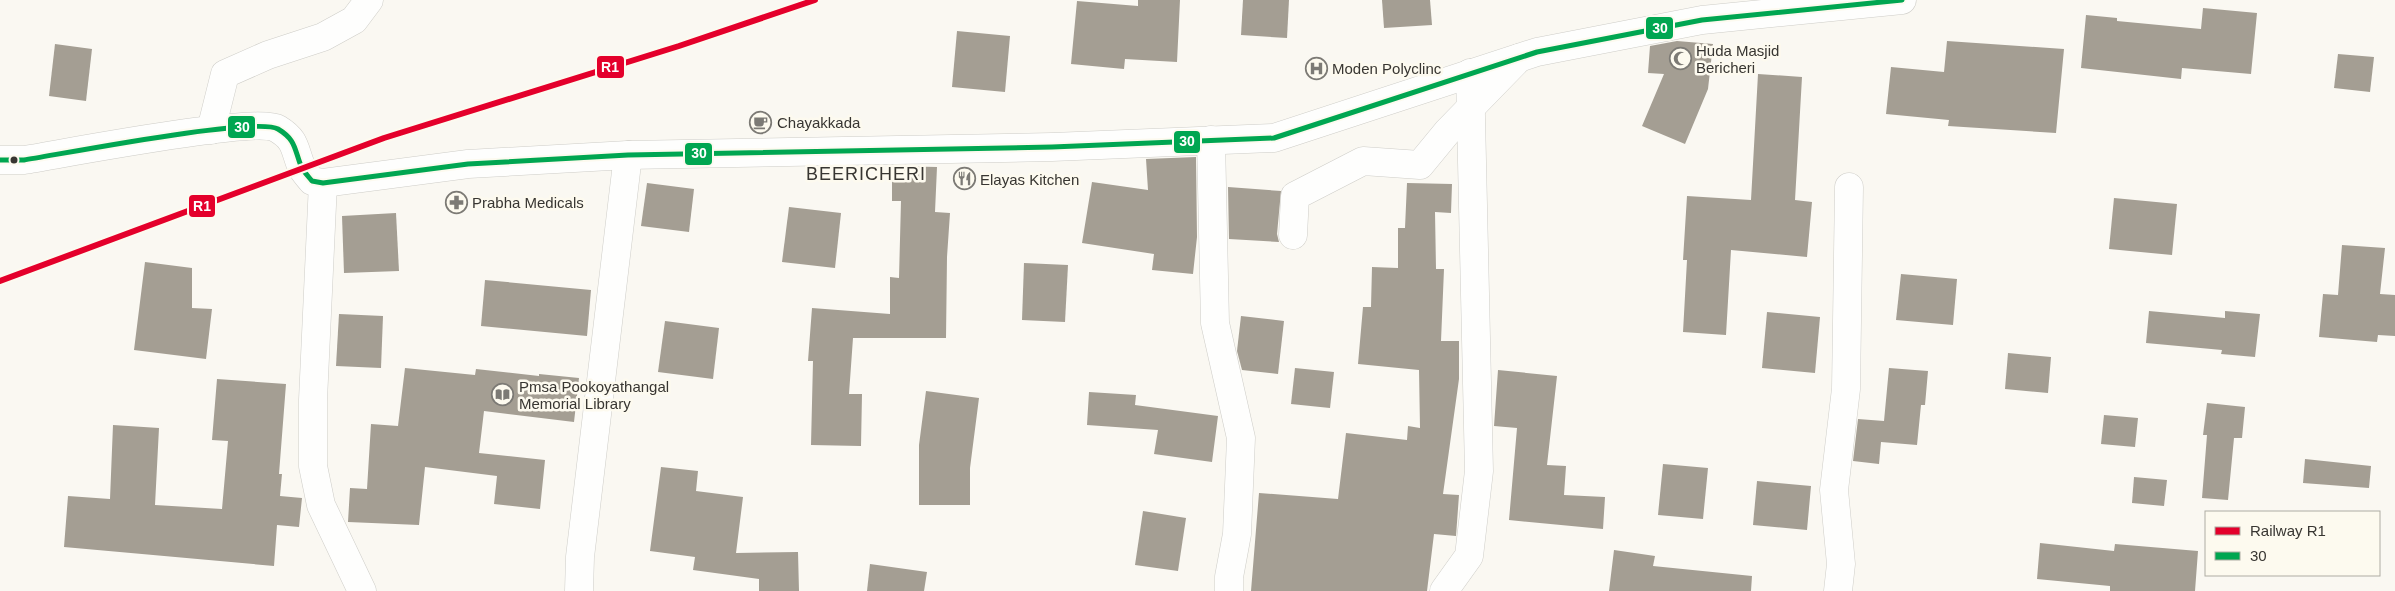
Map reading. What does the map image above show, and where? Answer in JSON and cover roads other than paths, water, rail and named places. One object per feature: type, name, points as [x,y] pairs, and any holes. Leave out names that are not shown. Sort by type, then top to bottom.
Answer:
[{"type":"street","points":[[212,130],[225,74],[268,55],[323,37],[354,20],[369,0]]},
{"type":"street","points":[[0,160],[24,160],[212,130],[260,125],[276,128],[294,141],[301,168],[312,181],[323,183],[468,164],[628,155],[1052,147],[1274,138],[1538,52],[1702,20],[1902,0]]},
{"type":"street","points":[[1293,235],[1295,196],[1364,161],[1420,165],[1448,131],[1519,58]]},
{"type":"street","points":[[1444,591],[1469,556],[1479,471],[1470,73]]},
{"type":"street","points":[[1211,140],[1215,323],[1240,438],[1237,534],[1229,577],[1229,591]]},
{"type":"street","points":[[579,591],[580,557],[628,155]]},
{"type":"street","points":[[323,183],[313,400],[312,466],[321,505],[362,591]]},
{"type":"street","points":[[1838,591],[1841,564],[1834,490],[1846,388],[1849,187]]},
{"type":"rail line","name":"R1","points":[[0,281],[384,138],[679,46],[815,0]]},
{"type":"place","name":"Huda Masjid Bericheri","points":[[1680,59]]},
{"type":"place","name":"Moden Polyclinc","points":[[1316,68]]},
{"type":"place","name":"Chayakkada","points":[[761,122]]},
{"type":"place","name":"Elayas Kitchen","points":[[964,179]]},
{"type":"place","name":"Prabha Medicals","points":[[456,202]]},
{"type":"place","name":"Pmsa Pookoyathangal Memorial Library","points":[[503,395]]},
{"type":"district","name":"BEERICHERI","points":[[866,174]]}]
